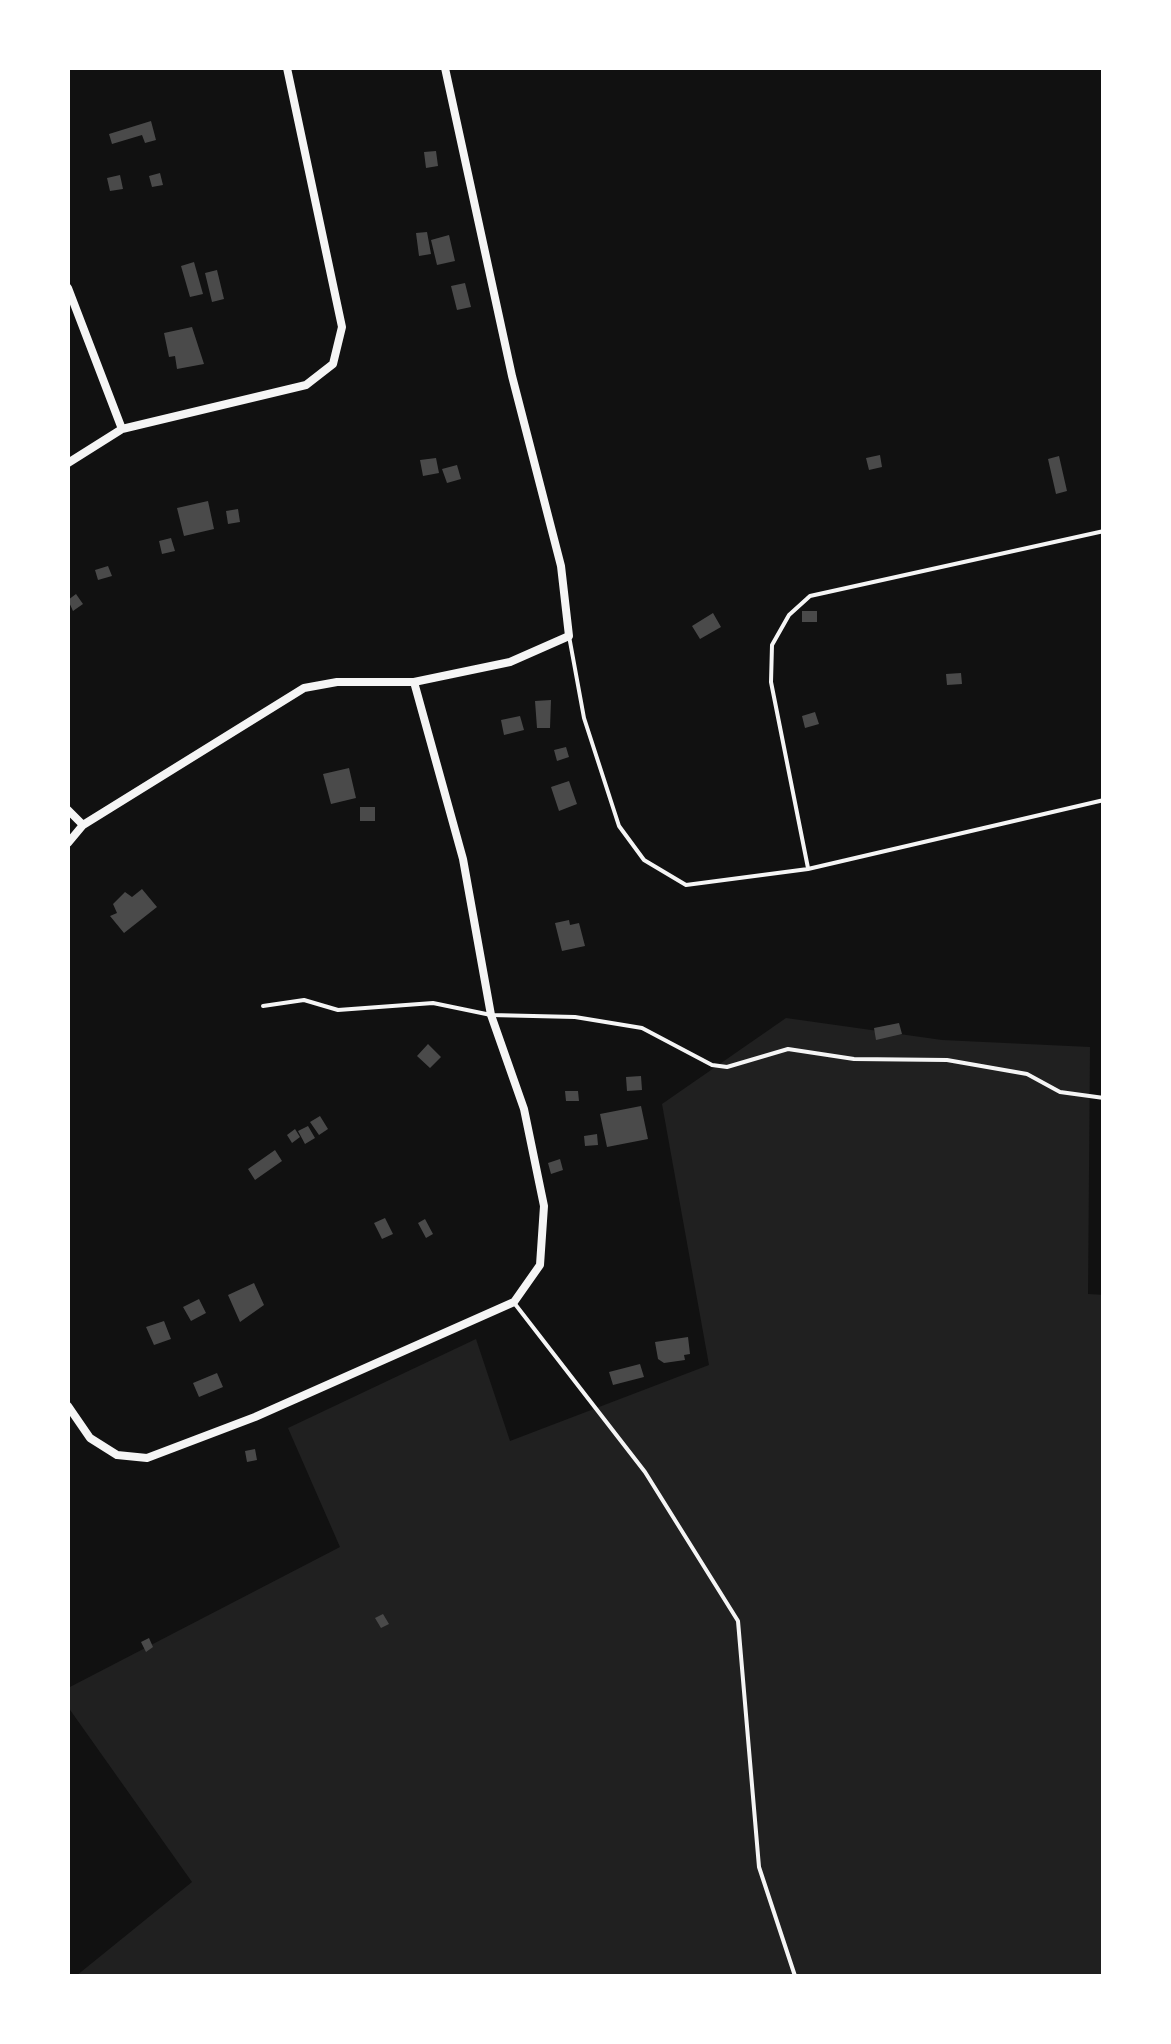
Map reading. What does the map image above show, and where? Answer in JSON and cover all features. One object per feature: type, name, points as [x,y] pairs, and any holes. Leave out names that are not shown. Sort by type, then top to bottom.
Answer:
[{"type":"street","points":[[68,463],[122,429],[306,386],[333,364],[342,327],[287,68]]},
{"type":"street","points":[[68,844],[83,825],[304,688],[336,682],[414,682],[510,662],[569,636],[561,566],[512,376],[445,68]]},
{"type":"street","points":[[68,288],[122,429]]},
{"type":"street","points":[[68,1406],[90,1438],[117,1455],[147,1458],[255,1417],[514,1302],[540,1264],[544,1206],[524,1109],[490,1016],[463,859],[414,682]]},
{"type":"street","points":[[68,810],[83,825]]},
{"type":"lane","points":[[808,869],[770,682],[772,645],[789,615],[810,596],[1104,531]]},
{"type":"lane","points":[[569,636],[593,750],[619,826],[644,860],[686,885],[808,869],[1104,800]]},
{"type":"lane","points":[[263,1006],[304,1000],[338,1010],[434,1002],[490,1016],[574,1017],[642,1028],[712,1065],[727,1068],[788,1049],[854,1059],[947,1060],[1027,1074],[1060,1092],[1104,1098]]},
{"type":"lane","points":[[514,1302],[645,1472],[738,1621],[759,1868],[795,1976]]},
{"type":"shaded area","points":[[786,1018],[942,1040],[1090,1047],[1088,1294],[1104,1295],[1103,1976],[76,1976],[192,1882],[68,1707],[68,1688],[340,1547],[288,1428],[476,1339],[510,1441],[709,1365],[662,1104]]},
{"type":"building","points":[[151,121],[156,140],[145,143],[142,135],[112,144],[109,134]]},
{"type":"building","points":[[436,151],[438,166],[426,168],[424,152]]},
{"type":"building","points":[[160,173],[163,185],[152,187],[149,176]]},
{"type":"building","points":[[120,175],[123,189],[110,191],[107,178]]},
{"type":"building","points":[[427,232],[431,254],[419,256],[416,233]]},
{"type":"building","points":[[449,235],[455,261],[437,265],[431,240]]},
{"type":"building","points":[[194,262],[203,294],[190,297],[181,266]]},
{"type":"building","points":[[217,270],[224,299],[212,302],[205,273]]},
{"type":"building","points":[[465,283],[471,307],[457,310],[451,286]]},
{"type":"building","points":[[192,327],[204,364],[177,369],[175,356],[169,357],[164,333]]},
{"type":"building","points":[[880,455],[882,467],[869,470],[866,458]]},
{"type":"building","points":[[1059,456],[1067,491],[1056,494],[1048,459]]},
{"type":"building","points":[[436,458],[439,473],[423,476],[420,460]]},
{"type":"building","points":[[457,465],[461,479],[447,483],[442,469]]},
{"type":"building","points":[[208,501],[214,529],[184,536],[177,508]]},
{"type":"building","points":[[238,509],[240,522],[228,524],[226,511]]},
{"type":"building","points":[[171,538],[175,551],[162,554],[159,541]]},
{"type":"building","points":[[108,566],[112,576],[98,580],[95,570]]},
{"type":"building","points":[[76,594],[83,604],[73,611],[68,600]]},
{"type":"building","points":[[802,611],[817,611],[817,622],[802,622]]},
{"type":"building","points":[[713,613],[721,627],[700,639],[692,626]]},
{"type":"building","points":[[961,673],[962,684],[947,685],[946,674]]},
{"type":"building","points":[[551,700],[550,728],[537,728],[535,701]]},
{"type":"building","points":[[815,712],[819,724],[805,728],[802,716]]},
{"type":"building","points":[[520,716],[524,730],[504,735],[501,720]]},
{"type":"building","points":[[566,747],[569,757],[557,761],[554,750]]},
{"type":"building","points":[[349,768],[356,798],[331,804],[323,774]]},
{"type":"building","points":[[569,781],[577,804],[559,811],[551,787]]},
{"type":"building","points":[[360,807],[375,807],[375,821],[360,821]]},
{"type":"building","points":[[142,889],[157,907],[124,933],[110,916],[117,913],[113,904],[125,892],[132,897]]},
{"type":"building","points":[[569,920],[570,925],[579,923],[585,946],[562,951],[555,923]]},
{"type":"building","points":[[899,1023],[902,1034],[876,1040],[874,1028]]},
{"type":"building","points":[[428,1044],[441,1057],[430,1068],[417,1056]]},
{"type":"building","points":[[641,1076],[642,1090],[627,1091],[626,1077]]},
{"type":"building","points":[[565,1091],[578,1091],[579,1101],[566,1101]]},
{"type":"building","points":[[641,1106],[648,1139],[607,1147],[600,1114]]},
{"type":"building","points":[[320,1116],[328,1129],[319,1135],[310,1122]]},
{"type":"building","points":[[308,1126],[315,1138],[305,1144],[298,1131]]},
{"type":"building","points":[[295,1129],[300,1137],[292,1143],[287,1135]]},
{"type":"building","points":[[597,1134],[598,1145],[585,1146],[584,1136]]},
{"type":"building","points":[[275,1150],[282,1161],[255,1180],[248,1169]]},
{"type":"building","points":[[560,1159],[563,1170],[551,1174],[548,1163]]},
{"type":"building","points":[[385,1218],[393,1234],[382,1239],[374,1223]]},
{"type":"building","points":[[425,1219],[433,1234],[426,1238],[418,1223]]},
{"type":"building","points":[[254,1283],[264,1305],[240,1322],[228,1295]]},
{"type":"building","points":[[199,1299],[206,1313],[191,1321],[183,1307]]},
{"type":"building","points":[[164,1321],[171,1339],[154,1345],[146,1327]]},
{"type":"building","points":[[688,1337],[690,1354],[684,1355],[685,1360],[664,1363],[658,1359],[655,1342]]},
{"type":"building","points":[[640,1364],[644,1377],[613,1385],[609,1372]]},
{"type":"building","points":[[217,1373],[223,1387],[199,1397],[193,1383]]},
{"type":"building","points":[[255,1449],[257,1460],[247,1462],[245,1451]]},
{"type":"building","points":[[383,1614],[389,1624],[381,1628],[375,1618]]},
{"type":"building","points":[[149,1638],[153,1647],[146,1652],[141,1642]]}]
